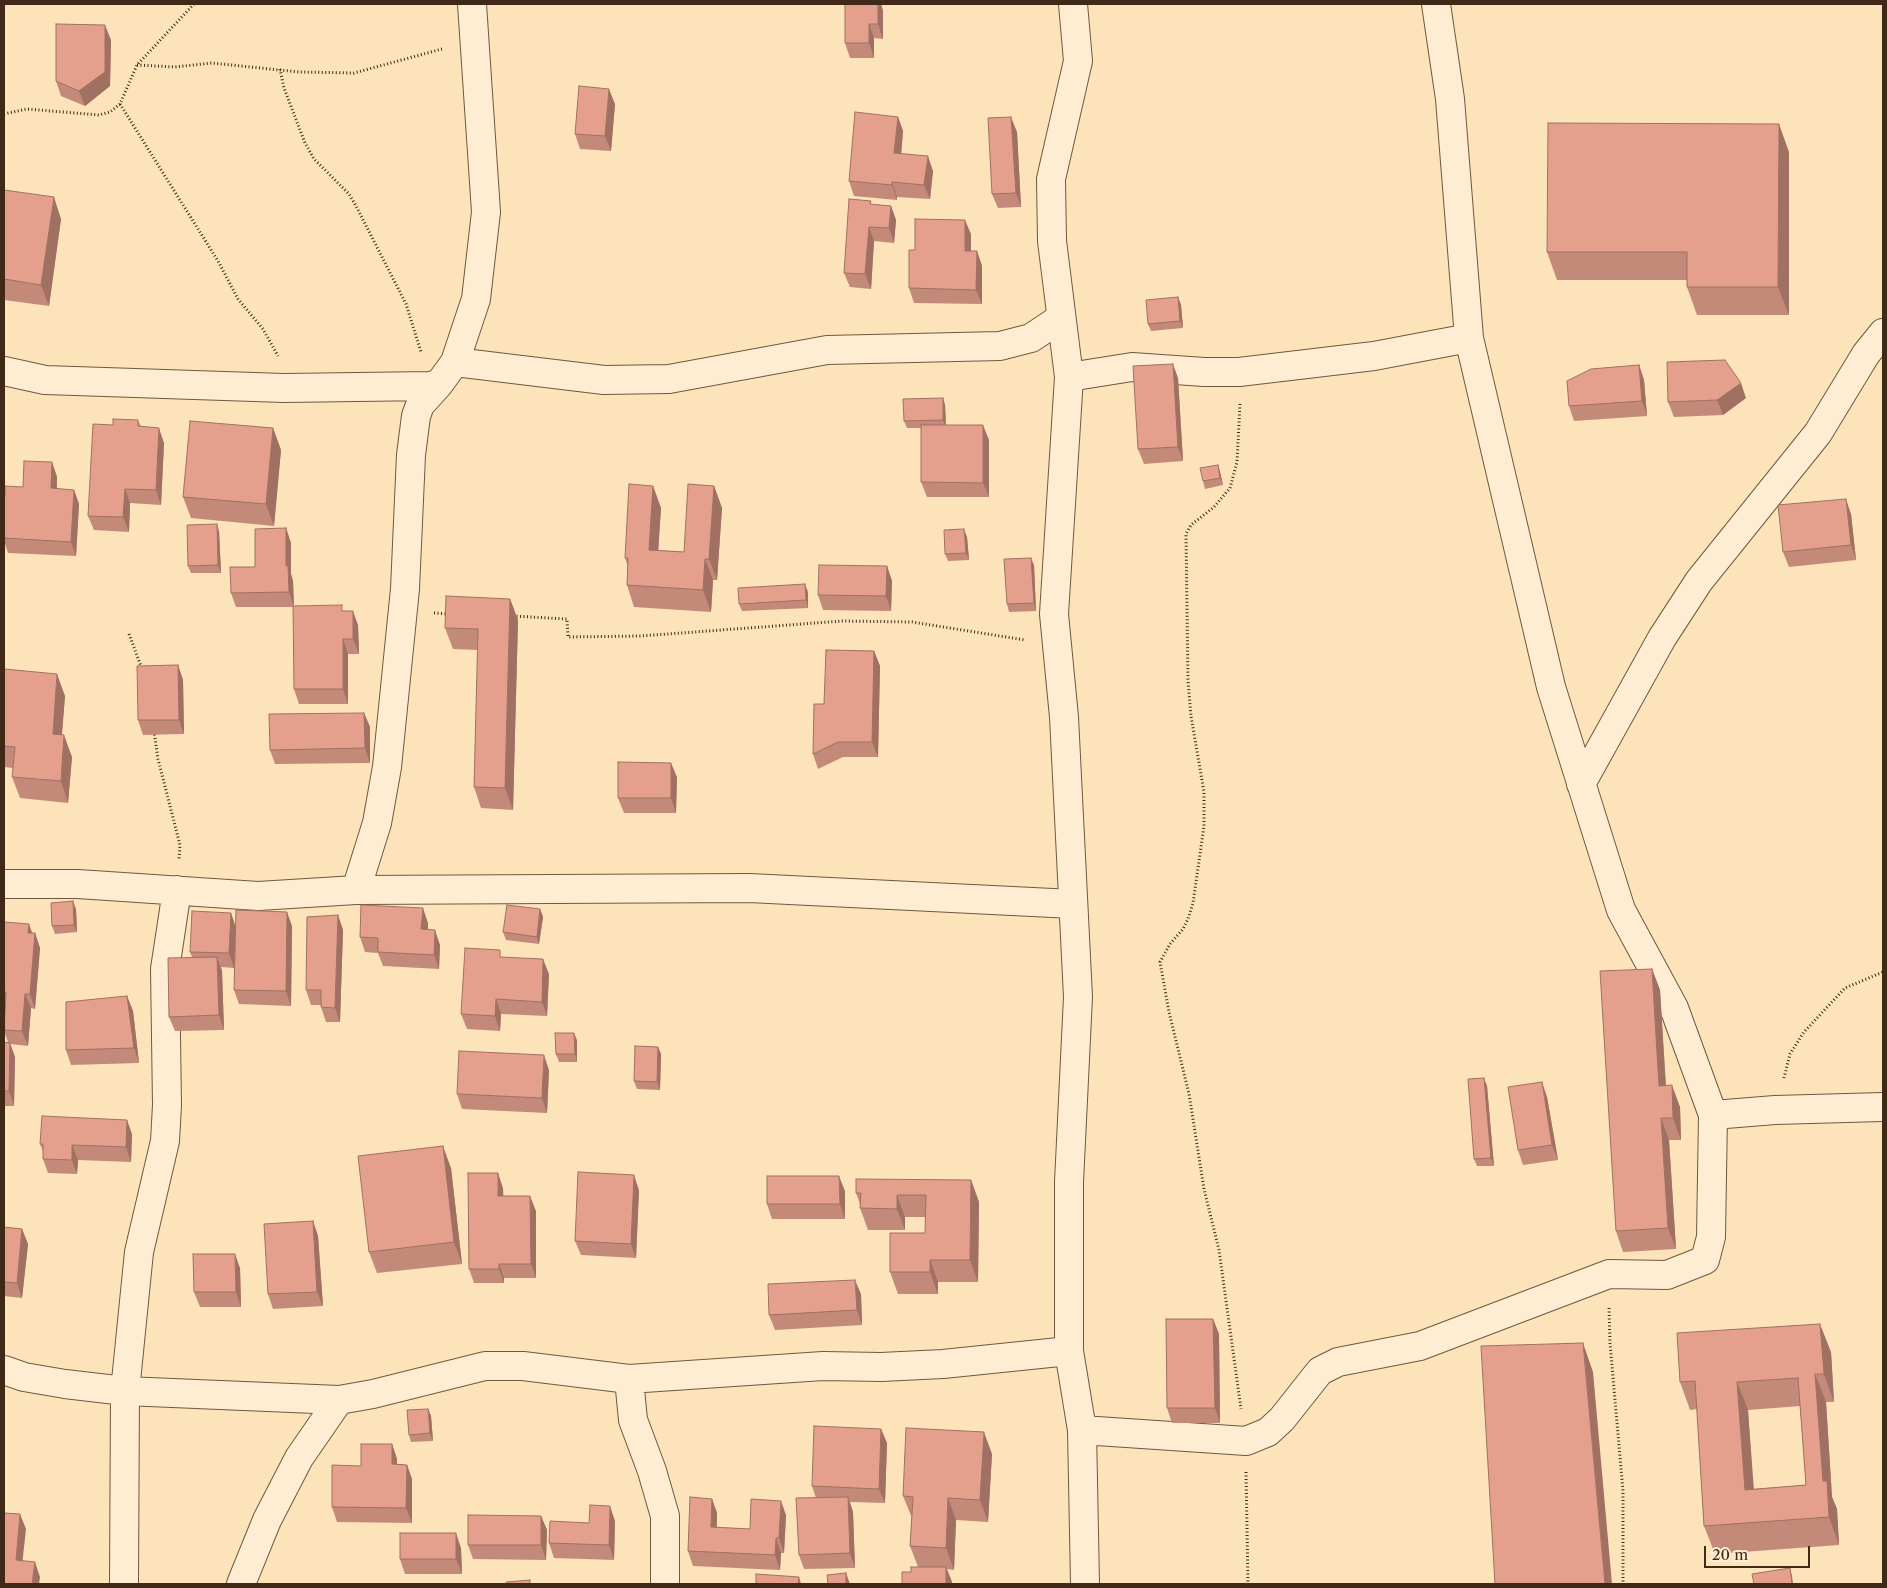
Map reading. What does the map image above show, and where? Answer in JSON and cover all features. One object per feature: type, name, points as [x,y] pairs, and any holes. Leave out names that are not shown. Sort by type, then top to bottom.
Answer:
[{"type":"street","points":[[356,890],[377,823],[387,767],[409,531],[411,455],[416,416],[420,405],[455,362],[476,299],[486,212],[472,4]]},
{"type":"street","points":[[1073,4],[1078,61],[1051,179],[1052,241],[1069,377],[1054,614],[1064,718],[1078,997],[1069,1182],[1069,1351],[1082,1430],[1085,1584]]},
{"type":"street","points":[[1082,1430],[1246,1441],[1268,1432],[1282,1419],[1320,1371],[1338,1362],[1420,1346],[1609,1274],[1667,1275],[1705,1260],[1710,1238],[1713,1115],[1674,1008],[1621,910],[1551,687],[1469,338],[1450,99],[1436,4]]},
{"type":"street","points":[[455,362],[604,380],[669,379],[827,350],[1000,346],[1031,338],[1061,318]]},
{"type":"street","points":[[1581,784],[1662,638],[1699,581],[1818,433],[1866,354],[1883,333]]},
{"type":"street","points":[[1069,377],[1132,367],[1204,372],[1239,372],[1374,356],[1469,338]]},
{"type":"street","points":[[4,371],[46,380],[284,388],[435,385]]},
{"type":"street","points":[[4,884],[78,884],[258,896],[356,890],[748,888],[1073,904]]},
{"type":"street","points":[[124,1584],[125,1391],[139,1252],[165,1141],[167,1105],[165,969],[177,890]]},
{"type":"street","points":[[1713,1115],[1775,1110],[1883,1107]]},
{"type":"street","points":[[4,1370],[65,1384],[125,1391],[340,1400],[373,1394],[485,1366],[523,1366],[629,1379],[822,1366],[881,1367],[943,1364],[1069,1351]]},
{"type":"street","points":[[629,1379],[633,1420],[652,1471],[665,1516],[665,1584]]},
{"type":"street","points":[[241,1584],[267,1520],[299,1458],[340,1400]]},
{"type":"path","points":[[4,114],[27,109],[99,115],[110,112],[120,104],[137,65],[194,4]]},
{"type":"path","points":[[137,65],[175,67],[212,63],[299,72],[354,73],[427,55],[454,44],[473,32]]},
{"type":"path","points":[[280,69],[284,88],[305,143],[314,158],[349,194],[385,260],[406,304],[435,385]]},
{"type":"path","points":[[120,104],[218,261],[238,299],[263,329],[279,357],[284,388]]},
{"type":"path","points":[[1239,372],[1240,420],[1237,462],[1230,488],[1214,507],[1191,525],[1186,534],[1188,680],[1191,716],[1204,792],[1204,826],[1193,903],[1188,919],[1160,962],[1169,1012],[1190,1094],[1204,1190],[1220,1250],[1246,1441],[1248,1584]]},
{"type":"path","points":[[402,613],[458,614]]},
{"type":"path","points":[[507,616],[567,619],[568,637],[641,636],[842,621],[912,622],[1029,641],[1054,614]]},
{"type":"path","points":[[129,634],[142,670]]},
{"type":"path","points":[[153,724],[158,759],[180,845],[177,890]]},
{"type":"path","points":[[1775,1110],[1790,1054],[1804,1032],[1845,988],[1883,972]]},
{"type":"path","points":[[1609,1274],[1610,1343],[1623,1491],[1623,1584]]},
{"type":"building","points":[[845,4],[878,4],[878,24],[869,24],[869,43],[845,43]]},
{"type":"building","points":[[56,24],[105,25],[105,72],[79,91],[56,81]]},
{"type":"building","points":[[579,86],[609,89],[605,136],[575,134]]},
{"type":"building","points":[[855,112],[898,117],[894,153],[928,156],[924,185],[892,182],[892,185],[849,181]]},
{"type":"building","points":[[1011,117],[1016,193],[992,194],[988,118]]},
{"type":"building","points":[[1548,123],[1779,124],[1778,287],[1687,287],[1687,252],[1547,252]]},
{"type":"building","points":[[4,190],[54,197],[41,285],[4,279]]},
{"type":"building","points":[[849,199],[871,201],[870,204],[891,206],[889,228],[869,227],[865,274],[844,273]]},
{"type":"building","points":[[915,219],[965,220],[965,251],[977,251],[976,290],[909,288],[909,250],[915,250]]},
{"type":"building","points":[[1178,297],[1180,321],[1148,324],[1146,300]]},
{"type":"building","points":[[1725,360],[1741,383],[1717,400],[1668,402],[1667,362]]},
{"type":"building","points":[[1173,364],[1178,447],[1138,449],[1133,366]]},
{"type":"building","points":[[1639,365],[1642,401],[1569,406],[1567,381],[1591,369]]},
{"type":"building","points":[[943,398],[943,420],[904,421],[903,399]]},
{"type":"building","points":[[113,419],[138,420],[138,426],[159,428],[156,490],[125,489],[123,517],[88,516],[93,424],[113,425]]},
{"type":"building","points":[[190,421],[273,428],[266,504],[183,497]]},
{"type":"building","points":[[921,425],[983,425],[983,483],[921,482]]},
{"type":"building","points":[[24,461],[52,462],[51,488],[74,490],[71,542],[4,538],[5,486],[23,487]]},
{"type":"building","points":[[1218,465],[1220,478],[1203,481],[1200,468]]},
{"type":"building","points":[[629,484],[653,486],[649,550],[684,552],[688,484],[714,486],[709,559],[705,559],[703,590],[627,585],[628,558],[625,558]]},
{"type":"building","points":[[1846,499],[1851,545],[1783,552],[1778,505]]},
{"type":"building","points":[[217,524],[218,565],[188,566],[187,525]]},
{"type":"building","points":[[286,528],[286,566],[288,566],[289,592],[231,593],[230,567],[255,567],[255,529]]},
{"type":"building","points":[[964,529],[966,553],[945,554],[944,530]]},
{"type":"building","points":[[1031,558],[1034,603],[1007,604],[1004,559]]},
{"type":"building","points":[[819,565],[887,566],[886,596],[818,595]]},
{"type":"building","points":[[805,584],[806,600],[739,604],[738,588]]},
{"type":"building","points":[[446,596],[510,599],[505,788],[474,787],[478,629],[445,628]]},
{"type":"building","points":[[342,605],[342,611],[353,611],[353,639],[343,639],[343,689],[294,689],[293,606]]},
{"type":"building","points":[[826,650],[874,651],[872,742],[838,742],[813,754],[814,704],[824,704]]},
{"type":"building","points":[[178,665],[179,720],[138,720],[137,666]]},
{"type":"building","points":[[4,669],[57,674],[53,734],[64,735],[61,781],[12,777],[15,747],[4,746]]},
{"type":"building","points":[[364,713],[365,748],[270,750],[269,714]]},
{"type":"building","points":[[618,762],[671,763],[671,798],[618,798]]},
{"type":"building","points":[[73,901],[74,925],[52,926],[51,903]]},
{"type":"building","points":[[361,905],[423,908],[421,929],[435,930],[434,955],[378,952],[378,938],[360,937]]},
{"type":"building","points":[[507,905],[540,909],[537,937],[503,932]]},
{"type":"building","points":[[236,910],[287,912],[286,991],[234,990]]},
{"type":"building","points":[[192,911],[231,913],[229,953],[190,952]]},
{"type":"building","points":[[338,915],[335,1008],[321,1007],[321,990],[306,990],[307,917]]},
{"type":"building","points":[[4,922],[29,924],[28,933],[35,933],[30,994],[25,994],[22,1031],[4,1030],[6,992],[4,992]]},
{"type":"building","points":[[465,948],[500,950],[500,957],[543,959],[542,1002],[496,999],[495,1016],[461,1014]]},
{"type":"building","points":[[217,957],[219,1015],[169,1017],[168,958]]},
{"type":"building","points":[[1652,969],[1659,1086],[1672,1085],[1673,1118],[1661,1118],[1668,1228],[1616,1231],[1600,971]]},
{"type":"building","points":[[127,996],[134,1048],[66,1050],[66,1002]]},
{"type":"building","points":[[555,1033],[574,1033],[575,1054],[556,1054]]},
{"type":"building","points":[[4,1042],[10,1043],[9,1091],[4,1091]]},
{"type":"building","points":[[635,1046],[658,1047],[657,1082],[634,1081]]},
{"type":"building","points":[[459,1051],[544,1055],[542,1098],[457,1094]]},
{"type":"building","points":[[1484,1078],[1491,1158],[1474,1159],[1468,1079]]},
{"type":"building","points":[[1542,1082],[1552,1145],[1518,1150],[1508,1087]]},
{"type":"building","points":[[42,1116],[127,1120],[126,1147],[72,1145],[72,1160],[43,1159],[43,1144],[40,1144]]},
{"type":"building","points":[[443,1146],[454,1242],[369,1252],[358,1156]]},
{"type":"building","points":[[578,1172],[634,1175],[631,1244],[575,1241]]},
{"type":"building","points":[[468,1173],[498,1173],[498,1196],[530,1196],[531,1264],[499,1264],[499,1269],[469,1269]]},
{"type":"building","points":[[767,1176],[839,1176],[840,1204],[767,1204]]},
{"type":"building","points":[[856,1179],[971,1180],[970,1260],[930,1260],[930,1272],[890,1272],[890,1233],[925,1233],[926,1195],[897,1195],[897,1209],[860,1208],[861,1193],[856,1193]]},
{"type":"building","points":[[313,1221],[317,1292],[268,1294],[264,1224]]},
{"type":"building","points":[[4,1227],[22,1229],[17,1283],[4,1282]]},
{"type":"building","points":[[193,1254],[235,1254],[236,1292],[194,1292]]},
{"type":"building","points":[[855,1280],[857,1310],[769,1315],[768,1284]]},
{"type":"building","points":[[1166,1319],[1213,1319],[1215,1408],[1167,1408]]},
{"type":"building","points":[[1820,1324],[1824,1374],[1815,1374],[1823,1481],[1827,1481],[1829,1517],[1704,1526],[1695,1381],[1680,1382],[1677,1333]],"holes":[[[1798,1378],[1806,1485],[1745,1490],[1737,1382]]]},
{"type":"building","points":[[1583,1343],[1605,1584],[1495,1584],[1481,1346]]},
{"type":"building","points":[[428,1409],[430,1433],[409,1435],[407,1410]]},
{"type":"building","points":[[814,1426],[881,1429],[879,1489],[812,1486]]},
{"type":"building","points":[[906,1428],[984,1432],[980,1500],[948,1498],[946,1548],[910,1546],[913,1497],[903,1496]]},
{"type":"building","points":[[361,1444],[392,1444],[392,1464],[407,1465],[406,1508],[332,1507],[332,1465],[361,1466]]},
{"type":"building","points":[[690,1497],[712,1499],[711,1527],[750,1529],[751,1499],[781,1501],[779,1538],[776,1538],[775,1555],[688,1551]]},
{"type":"building","points":[[848,1497],[850,1553],[799,1555],[796,1498]]},
{"type":"building","points":[[590,1505],[610,1506],[609,1545],[549,1543],[550,1521],[589,1523]]},
{"type":"building","points":[[4,1513],[20,1514],[16,1560],[35,1562],[32,1584],[4,1584]]},
{"type":"building","points":[[468,1515],[541,1516],[541,1545],[468,1545]]},
{"type":"building","points":[[400,1533],[456,1533],[456,1559],[400,1559]]},
{"type":"building","points":[[911,1567],[946,1567],[946,1584],[902,1584],[902,1572],[911,1572]]},
{"type":"building","points":[[1790,1568],[1792,1584],[1754,1584],[1752,1574]]},
{"type":"building","points":[[846,1573],[846,1584],[828,1584],[827,1575]]},
{"type":"building","points":[[756,1574],[799,1577],[798,1584],[756,1584]]},
{"type":"building","points":[[530,1580],[530,1584],[507,1584],[506,1582]]}]
